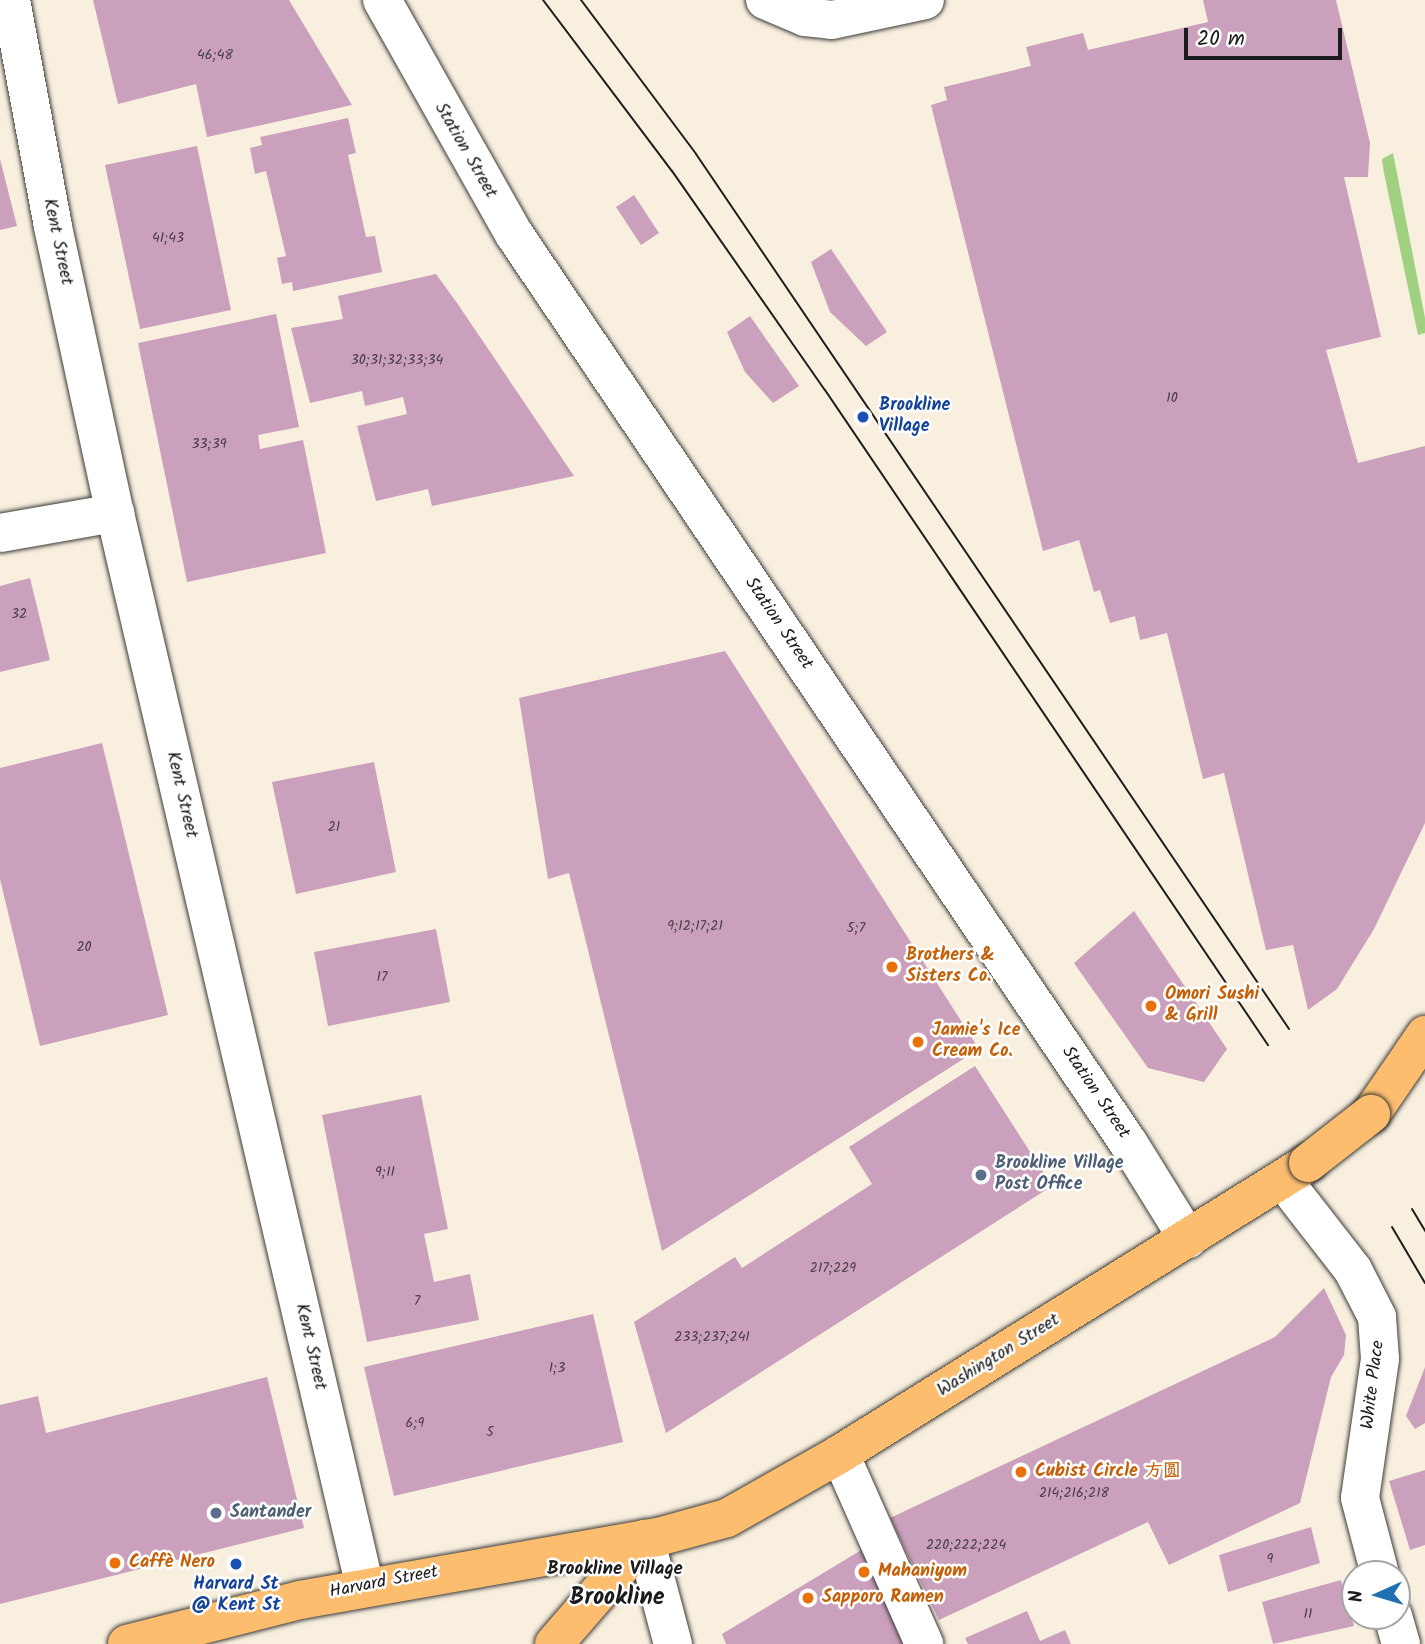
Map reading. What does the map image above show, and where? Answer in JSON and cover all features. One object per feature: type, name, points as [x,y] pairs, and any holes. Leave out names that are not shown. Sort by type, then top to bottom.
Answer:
[{"type":"main road","name":"Washington Street","points":[[645,1539],[727,1518],[840,1454],[1296,1172],[1371,1114],[1425,1035]]},
{"type":"main road","name":"Harvard Street","points":[[127,1644],[365,1587],[645,1539]]},
{"type":"main road","points":[[554,1644],[645,1539]]},
{"type":"street","name":"Kent Street","points":[[11,0],[53,228],[116,513],[365,1587]]},
{"type":"street","name":"Station Street","points":[[382,0],[514,234],[1122,1132],[1188,1239]]},
{"type":"street","points":[[765,0],[805,17],[832,20],[925,0]]},
{"type":"street","points":[[0,533],[116,513]]},
{"type":"street","name":"White Place","points":[[1296,1172],[1377,1317],[1380,1359],[1360,1498],[1376,1560]]},
{"type":"street","points":[[840,1454],[924,1644]]},
{"type":"street","points":[[645,1539],[673,1644]]},
{"type":"green space","points":[[1393,153],[1425,318],[1425,333],[1418,335],[1382,159]]},
{"type":"building","points":[[93,0],[289,0],[352,105],[207,137],[196,84],[118,104]]},
{"type":"building","points":[[1203,0],[1336,0],[1370,143],[1368,177],[1344,177],[1381,337],[1326,350],[1358,463],[1425,446],[1425,823],[1374,929],[1337,989],[1308,1010],[1293,945],[1266,950],[1224,773],[1203,779],[1167,633],[1140,640],[1135,616],[1110,623],[1100,590],[1094,592],[1079,540],[1043,551],[931,105],[947,100],[944,87],[1031,66],[1026,47],[1083,33],[1088,50],[1208,22]]},
{"type":"building","points":[[348,118],[356,153],[348,155],[366,237],[375,236],[382,272],[293,291],[292,282],[282,284],[277,258],[286,256],[266,171],[255,174],[250,148],[262,145],[260,137]]},
{"type":"building","points":[[197,146],[231,310],[140,329],[105,165]]},
{"type":"building","points":[[0,159],[17,226],[0,230]]},
{"type":"building","points":[[634,195],[659,233],[641,245],[616,207]]},
{"type":"building","points":[[831,249],[887,332],[866,346],[830,312],[811,262]]},
{"type":"building","points":[[436,274],[574,476],[432,506],[428,489],[376,501],[357,426],[407,414],[403,397],[365,406],[362,391],[310,403],[291,328],[343,319],[338,296]]},
{"type":"building","points":[[276,314],[299,427],[258,435],[260,449],[303,440],[326,553],[187,582],[138,343]]},
{"type":"building","points":[[750,316],[799,386],[773,403],[745,372],[727,332]]},
{"type":"building","points":[[30,578],[50,660],[0,672],[0,586]]},
{"type":"building","points":[[725,651],[979,1049],[662,1251],[569,873],[548,879],[519,698]]},
{"type":"building","points":[[102,743],[168,1015],[40,1046],[0,879],[0,768]]},
{"type":"building","points":[[374,762],[396,872],[296,894],[272,782]]},
{"type":"building","name":"Omori Sushi & Grill","points":[[1134,911],[1227,1049],[1204,1082],[1148,1068],[1074,963]]},
{"type":"building","points":[[436,929],[450,1002],[328,1026],[314,952]]},
{"type":"building","points":[[975,1066],[1052,1186],[666,1433],[634,1322],[735,1257],[742,1268],[872,1184],[849,1147]]},
{"type":"building","points":[[421,1095],[448,1229],[424,1234],[434,1282],[470,1274],[479,1320],[367,1342],[322,1115]]},
{"type":"building","points":[[1324,1288],[1346,1335],[1344,1355],[1331,1377],[1300,1503],[1169,1565],[1148,1522],[939,1620],[890,1518],[1275,1337]]},
{"type":"building","points":[[593,1314],[623,1442],[394,1496],[364,1367]]},
{"type":"building","points":[[1425,1367],[1425,1423],[1415,1429],[1406,1416]]},
{"type":"building","points":[[267,1377],[304,1528],[0,1604],[0,1405],[38,1396],[46,1433]]},
{"type":"building","points":[[1425,1470],[1425,1545],[1410,1550],[1389,1481]]},
{"type":"building","points":[[1311,1527],[1320,1563],[1228,1592],[1219,1555]]},
{"type":"building","points":[[868,1546],[911,1644],[726,1644],[722,1634]]},
{"type":"building","points":[[1341,1580],[1341,1629],[1273,1644],[1262,1602]]},
{"type":"building","points":[[1027,1611],[1040,1641],[1065,1630],[1071,1644],[968,1644],[965,1638]]},
{"type":"tram line","points":[[543,0],[672,171],[825,390],[1268,1045]]},
{"type":"tram line","points":[[581,0],[696,154],[1289,1029]]},
{"type":"tram line","points":[[1412,1209],[1425,1231]]},
{"type":"tram line","points":[[1392,1227],[1425,1283]]},
{"type":"place","name":"Brookline Village","points":[[863,417]]},
{"type":"place","name":"Brothers & Sisters Co.","points":[[892,967]]},
{"type":"place","name":"Omori Sushi & Grill","points":[[1151,1006]]},
{"type":"place","name":"Jamie's Ice Cream Co.","points":[[918,1042]]},
{"type":"place","name":"Brookline Village Post Office","points":[[981,1175]]},
{"type":"place","name":"Cubist Circle 方圆","points":[[1021,1472]]},
{"type":"place","name":"Santander","points":[[216,1513]]},
{"type":"place","name":"Caffè Nero","points":[[115,1563]]},
{"type":"place","name":"Harvard St @ Kent St","points":[[236,1564]]},
{"type":"place","name":"Mahaniyom","points":[[864,1572]]},
{"type":"place","name":"Sapporo Ramen","points":[[808,1598]]},
{"type":"district","name":"Brookline Village","points":[[615,1570]]},
{"type":"district","name":"Brookline","points":[[617,1598]]}]
